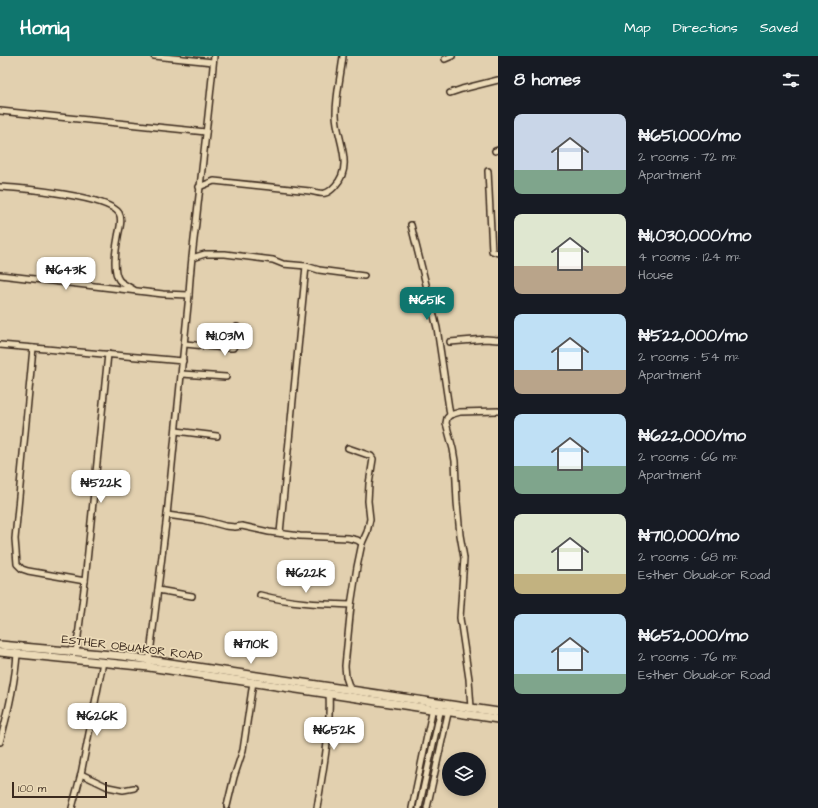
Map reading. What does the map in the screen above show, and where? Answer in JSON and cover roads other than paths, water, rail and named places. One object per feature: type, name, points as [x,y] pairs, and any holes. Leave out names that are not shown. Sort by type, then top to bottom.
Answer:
[{"type":"street","points":[[154,56],[213,62]]},
{"type":"street","points":[[149,663],[176,431],[199,186],[214,56]]},
{"type":"street","points":[[199,186],[214,181],[304,190],[323,194],[330,191],[338,183],[342,174],[344,163],[344,155],[336,125],[338,88],[343,56]]},
{"type":"street","points":[[445,59],[452,56]]},
{"type":"street","points":[[450,93],[498,80]]},
{"type":"street","points":[[0,111],[206,132]]},
{"type":"street","points":[[488,172],[492,251],[498,253]]},
{"type":"street","points":[[0,187],[38,190],[73,196],[97,202],[117,211],[120,216],[120,225],[116,272],[119,281],[134,290]]},
{"type":"street","points":[[411,225],[437,328],[450,415]]},
{"type":"street","points":[[192,258],[205,254],[225,254],[273,260],[283,264],[306,266],[319,270],[364,276]]},
{"type":"street","points":[[280,533],[306,266]]},
{"type":"street","points":[[0,275],[163,294],[189,295]]},
{"type":"street","points":[[185,344],[232,348],[235,344],[237,327]]},
{"type":"street","points":[[450,342],[486,339],[498,340]]},
{"type":"street","points":[[0,345],[183,361]]},
{"type":"street","points":[[33,348],[15,539],[17,564],[28,572],[85,581]]},
{"type":"street","points":[[76,652],[85,581],[108,354]]},
{"type":"street","points":[[182,374],[226,377]]},
{"type":"street","points":[[471,708],[460,618],[464,558],[460,535],[455,461],[446,423],[447,418],[450,415],[460,412],[498,411]]},
{"type":"street","points":[[176,431],[217,436]]},
{"type":"street","points":[[348,448],[371,456],[373,459],[368,501],[370,519],[368,532],[362,543],[351,605],[346,666],[346,677],[350,689]]},
{"type":"street","points":[[167,515],[203,520],[225,526],[242,526],[300,536],[348,538],[362,543]]},
{"type":"street","points":[[158,590],[192,596]]},
{"type":"street","points":[[260,595],[281,600],[351,605]]},
{"type":"street","name":"ESTHER OBUAKOR ROAD","points":[[0,645],[123,656],[149,663],[253,682],[329,694],[441,706],[498,719]]},
{"type":"street","name":"ESTHER OBUAKOR ROAD","points":[[0,652],[104,662],[149,663],[350,689],[433,705]]},
{"type":"street","points":[[0,742],[14,686],[17,654]]},
{"type":"street","points":[[72,808],[81,774],[104,662]]},
{"type":"street","points":[[227,806],[234,777],[243,750],[253,682]]},
{"type":"street","points":[[317,808],[324,765],[330,711],[329,694]]},
{"type":"street","points":[[412,808],[433,705]]},
{"type":"street","points":[[419,808],[441,706]]},
{"type":"street","points":[[427,808],[449,708]]},
{"type":"street","name":"ESTHER OBUAKOR ROAD","points":[[449,708],[471,708],[498,712]]},
{"type":"street","points":[[81,774],[108,787],[123,790],[134,788]]}]
